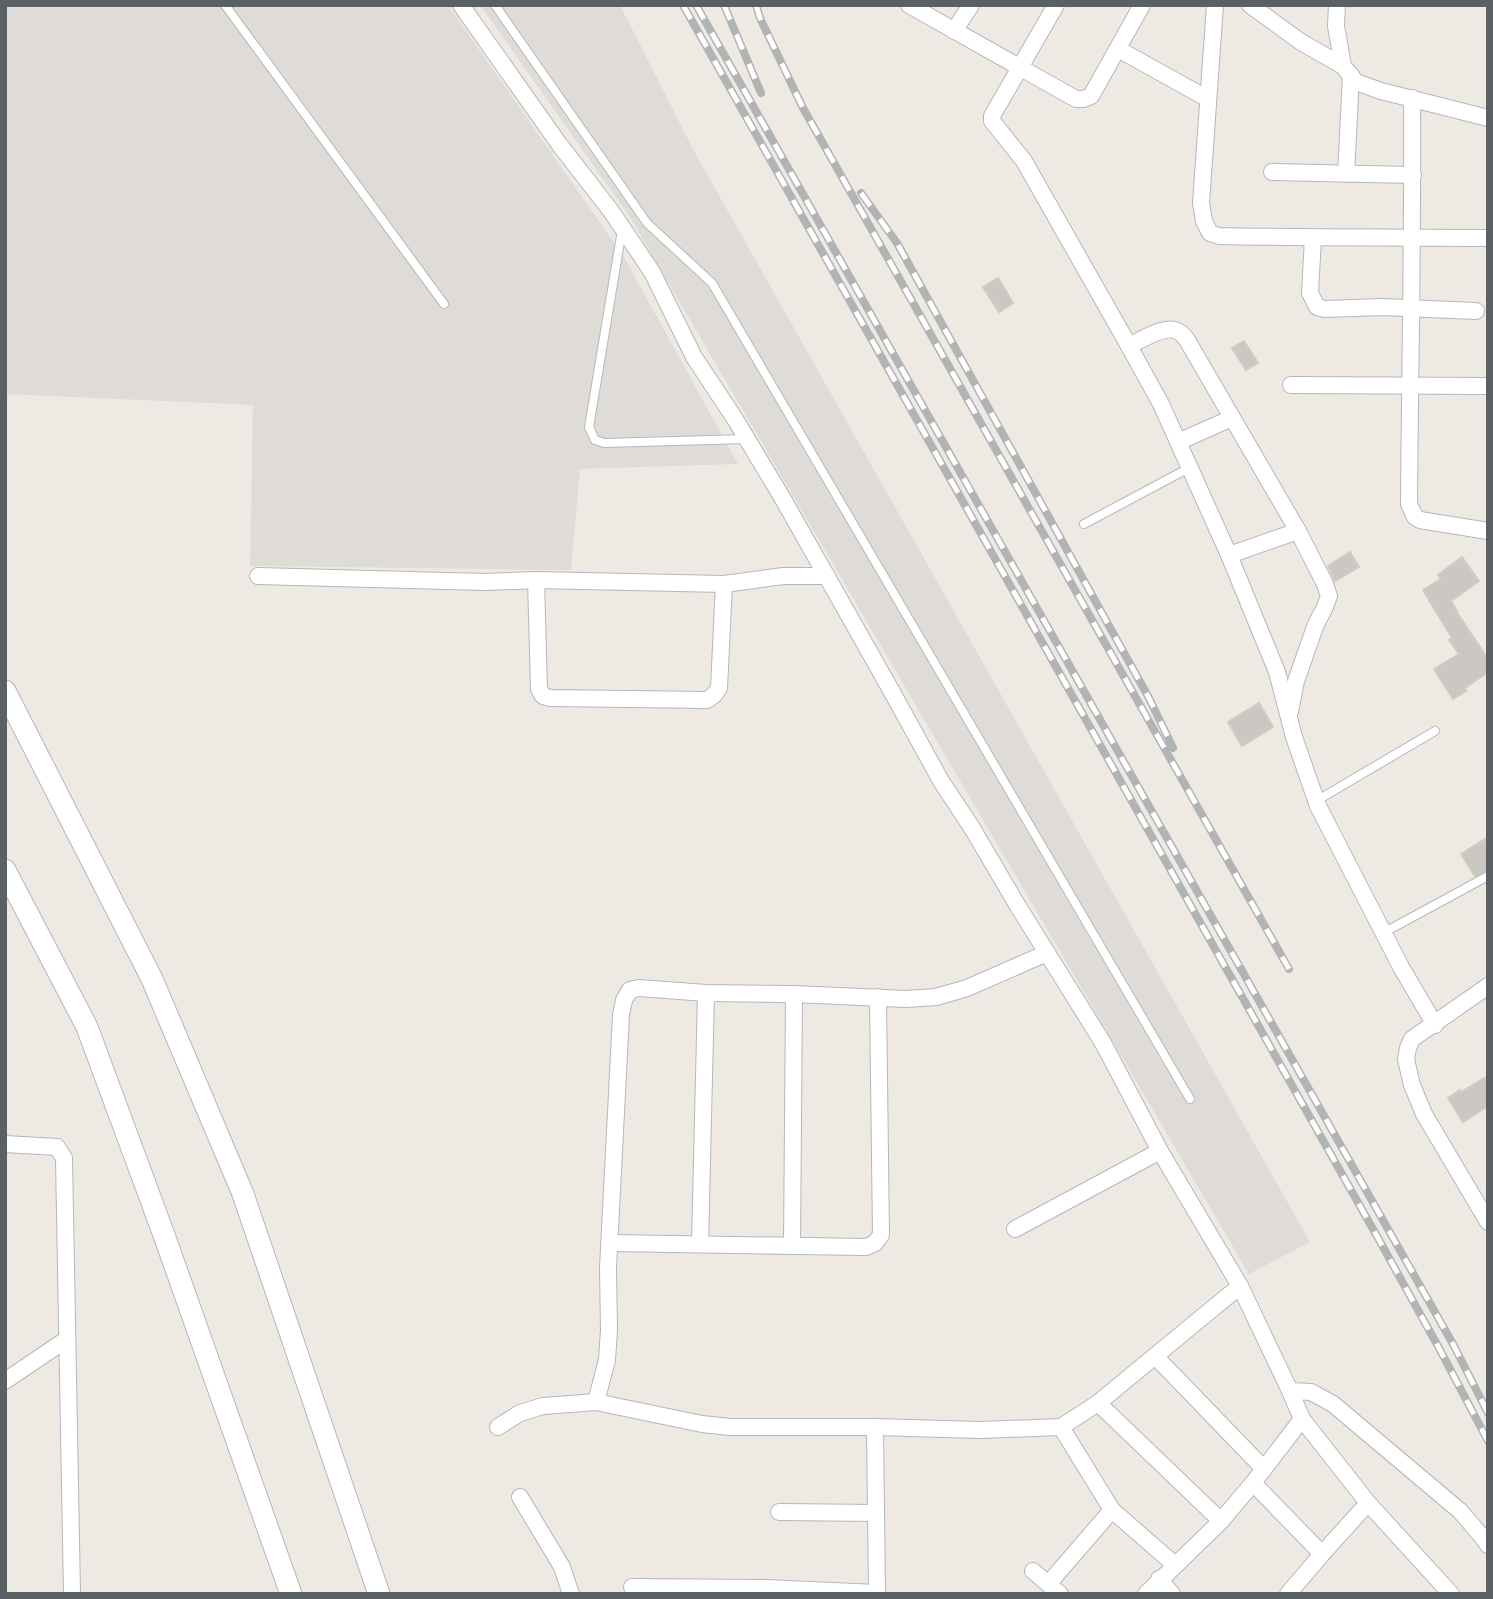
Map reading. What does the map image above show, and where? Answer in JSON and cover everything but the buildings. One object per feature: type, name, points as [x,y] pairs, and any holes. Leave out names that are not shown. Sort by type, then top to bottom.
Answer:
[{"type":"street","points":[[461,5],[652,272],[694,357],[747,439],[827,576],[941,781],[1103,1043],[1160,1151],[1240,1286],[1302,1419],[1368,1503],[1445,1592]]},
{"type":"street","points":[[909,5],[1076,99],[1091,96],[1142,5]]},
{"type":"street","points":[[954,31],[971,5]]},
{"type":"street","points":[[1056,5],[992,121],[1024,161],[1161,404],[1229,555],[1277,673],[1288,718],[1316,801],[1401,967],[1435,1025]]},
{"type":"street","points":[[1215,5],[1201,203],[1204,222],[1210,233],[1219,236],[1313,238],[1488,238]]},
{"type":"street","points":[[1250,5],[1301,43],[1347,71],[1356,82],[1381,91],[1488,118]]},
{"type":"street","points":[[1337,5],[1336,26],[1347,71],[1346,174]]},
{"type":"street","points":[[1118,49],[1208,99]]},
{"type":"street","points":[[1412,98],[1409,504],[1415,517],[1488,531]]},
{"type":"street","points":[[1272,172],[1413,175]]},
{"type":"street","points":[[1313,238],[1310,293],[1317,307],[1476,311]]},
{"type":"street","points":[[1129,346],[1166,330],[1179,331],[1187,340],[1321,574],[1329,596],[1296,681],[1288,718]]},
{"type":"street","points":[[1291,385],[1488,386]]},
{"type":"street","points":[[1178,442],[1232,418]]},
{"type":"street","points":[[1229,555],[1298,531]]},
{"type":"street","points":[[258,576],[724,584],[782,576],[827,576]]},
{"type":"street","points":[[536,580],[539,689],[543,696],[550,698],[707,700],[719,688],[724,584]]},
{"type":"street","points":[[5,691],[152,979],[243,1194],[379,1594]]},
{"type":"street","points":[[5,870],[88,1027],[290,1594]]},
{"type":"street","points":[[597,1402],[607,1360],[609,1330],[610,1243],[621,1015],[624,1000],[630,990],[639,988],[706,993],[794,993],[906,999],[936,997],[967,988],[1046,953]]},
{"type":"street","points":[[1488,986],[1412,1039],[1405,1059],[1424,1114],[1488,1222]]},
{"type":"street","points":[[701,1244],[706,993]]},
{"type":"street","points":[[792,1246],[794,993]]},
{"type":"street","points":[[610,1243],[866,1247],[875,1242],[881,1235],[878,997]]},
{"type":"street","points":[[5,1144],[57,1147],[64,1158],[72,1594]]},
{"type":"street","points":[[1015,1229],[1160,1151]]},
{"type":"street","points":[[498,1427],[520,1413],[543,1406],[597,1402],[702,1424],[730,1427],[981,1430],[1061,1427],[1098,1403],[1240,1286]]},
{"type":"street","points":[[5,1381],[67,1339]]},
{"type":"street","points":[[1155,1356],[1264,1469]]},
{"type":"street","points":[[1290,1391],[1311,1392],[1333,1404],[1460,1511],[1488,1545]]},
{"type":"street","points":[[1098,1403],[1221,1521]]},
{"type":"street","points":[[1146,1594],[1221,1521],[1302,1419]]},
{"type":"street","points":[[632,1587],[877,1593],[875,1427]]},
{"type":"street","points":[[1061,1427],[1112,1510],[1175,1565]]},
{"type":"street","points":[[1253,1483],[1322,1553]]},
{"type":"street","points":[[520,1497],[562,1567],[571,1594]]},
{"type":"street","points":[[1288,1594],[1368,1503]]},
{"type":"street","points":[[1033,1571],[1055,1588],[1112,1510]]},
{"type":"street","points":[[779,1512],[876,1513]]},
{"type":"street","points":[[1159,1579],[1172,1594]]},
{"type":"lane","points":[[225,5],[444,304]]},
{"type":"lane","points":[[495,5],[647,223],[712,283],[1190,1099]]},
{"type":"lane","points":[[622,228],[589,427],[595,440],[604,443],[747,439]]},
{"type":"lane","points":[[1084,524],[1189,468]]},
{"type":"lane","points":[[1316,801],[1435,731]]},
{"type":"lane","points":[[1383,933],[1488,876]]},
{"type":"shaded area","points":[[5,5],[448,5],[624,257],[738,464],[580,469],[571,570],[250,566],[253,405],[5,394]]},
{"type":"shaded area","points":[[480,5],[620,5],[694,151],[1310,1242],[1249,1274],[628,214]]},
{"type":"railway","points":[[683,5],[1378,1238],[1488,1441]]},
{"type":"railway","points":[[696,5],[1453,1344],[1488,1413]]},
{"type":"railway","points":[[724,5],[761,93]]},
{"type":"railway","points":[[756,5],[803,108],[1289,969]]},
{"type":"railway","points":[[861,193],[897,243],[1149,698],[1173,748]]}]
